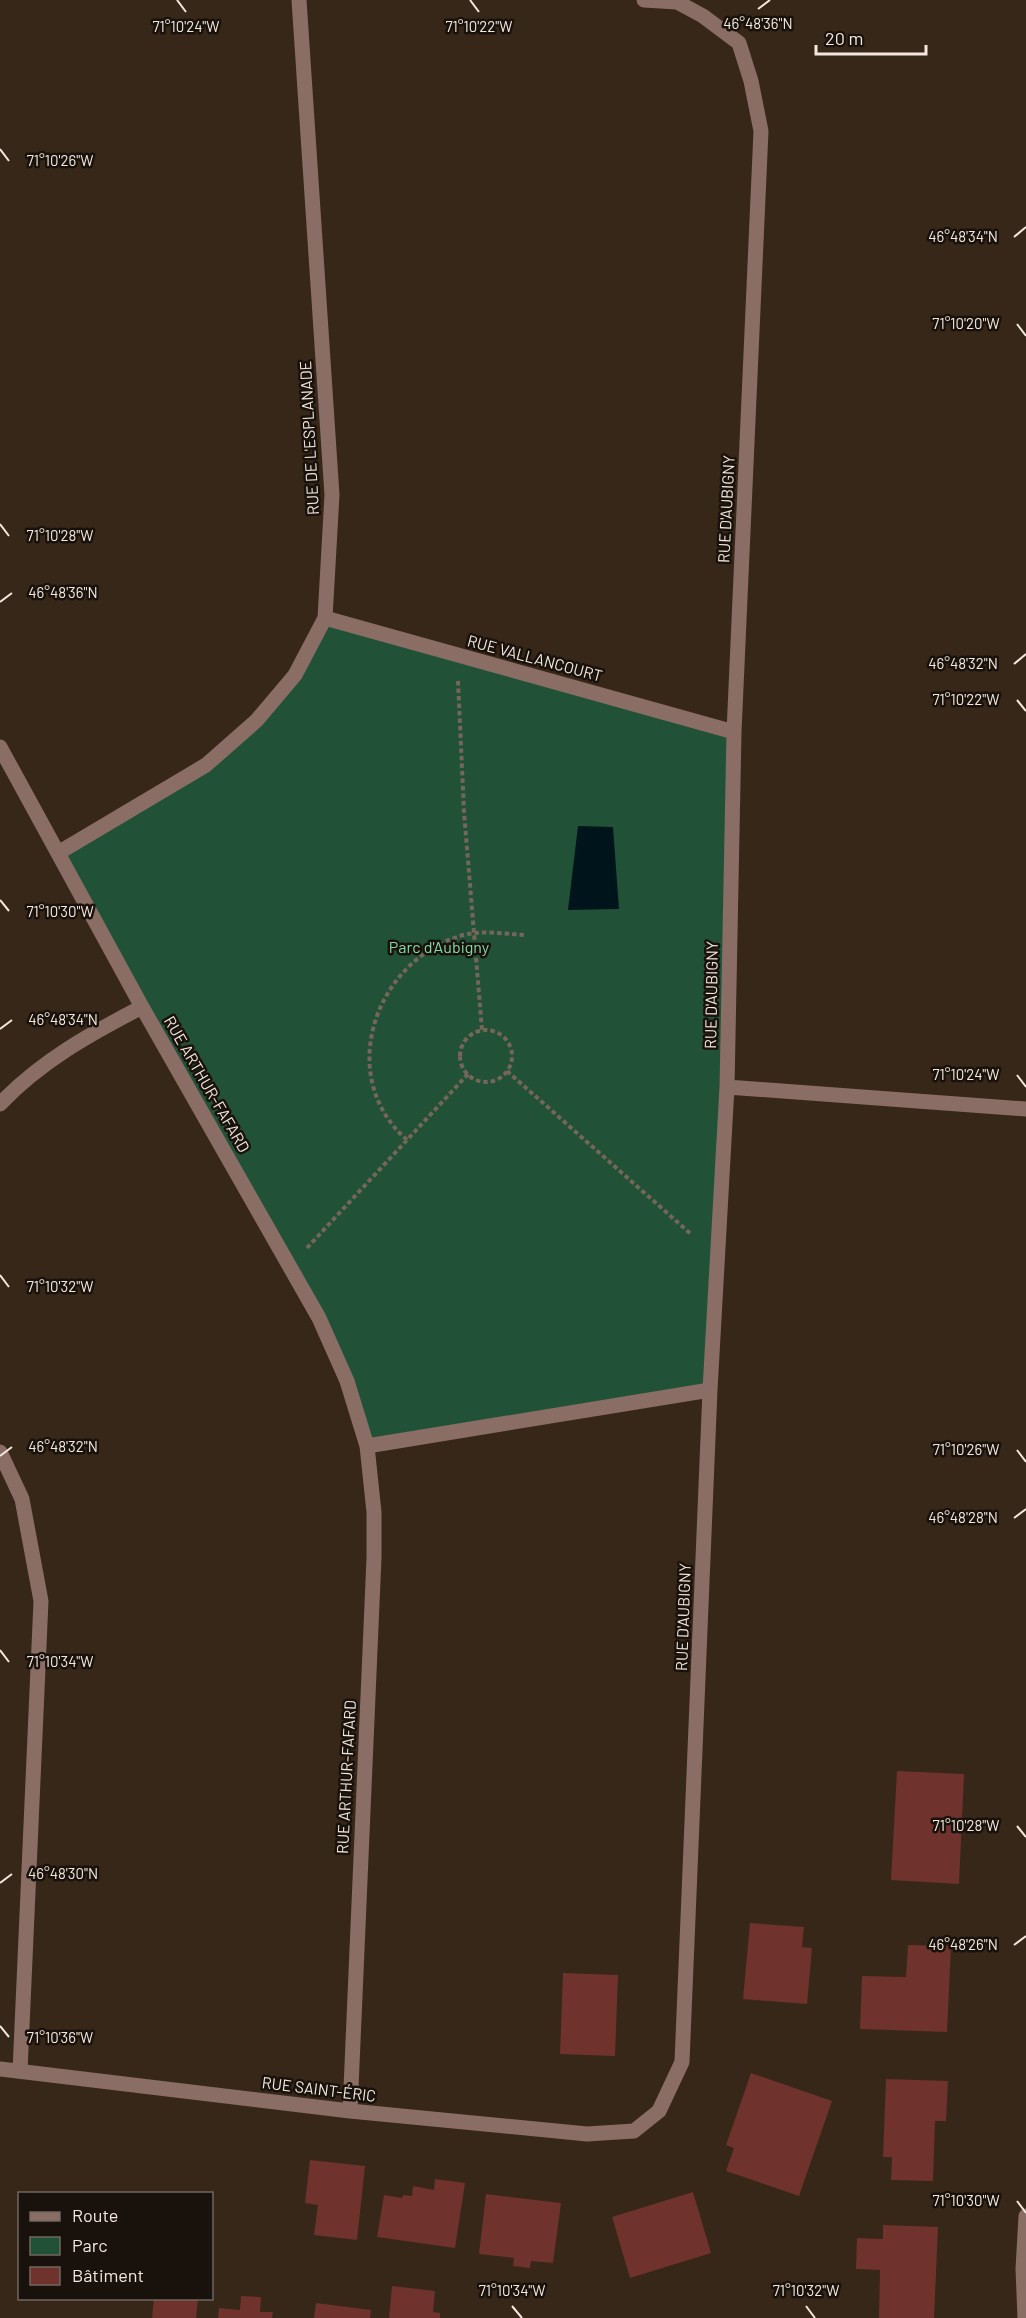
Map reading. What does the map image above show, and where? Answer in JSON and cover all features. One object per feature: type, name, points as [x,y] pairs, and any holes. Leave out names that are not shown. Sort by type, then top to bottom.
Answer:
[{"type":"street","name":"RUE DE L'ESPLANADE","points":[[58,853],[215,758],[258,720],[295,675],[326,618],[332,495],[299,0]]},
{"type":"street","name":"RUE D'AUBIGNY","points":[[634,2131],[659,2111],[682,2062],[710,1390],[727,1087],[734,732],[761,131],[751,81],[739,43],[703,16],[677,2],[644,0]]},
{"type":"street","name":"RUE VALLANCOURT","points":[[326,618],[734,732]]},
{"type":"street","name":"RUE ARTHUR-FAFARD","points":[[0,747],[142,1007],[319,1318],[347,1381],[367,1446],[374,1512],[374,1558],[350,2111]]},
{"type":"street","points":[[0,1104],[21,1082],[76,1041],[142,1007]]},
{"type":"street","points":[[727,1087],[1026,1109]]},
{"type":"street","points":[[367,1446],[710,1390]]},
{"type":"street","points":[[0,1452],[22,1499],[41,1601],[20,2071]]},
{"type":"street","name":"RUE SAINT-ÉRIC","points":[[0,2069],[350,2111],[587,2134],[634,2131]]},
{"type":"street","points":[[1025,2318],[1023,2269],[1026,2216]]},
{"type":"path","points":[[456,654],[464,812],[482,1030]]},
{"type":"path","points":[[407,1140],[390,1120],[379,1101],[373,1079],[371,1035],[377,1013],[398,975],[414,959],[432,947],[458,936],[475,933],[525,935]]},
{"type":"path","points":[[482,1030],[499,1033],[510,1046],[512,1055],[507,1071],[501,1077],[486,1082],[468,1074],[460,1063],[461,1046],[466,1038],[482,1030]]},
{"type":"path","points":[[507,1071],[717,1257]]},
{"type":"path","points":[[290,1267],[468,1074]]},
{"type":"green space","name":"Parc d'Aubigny","points":[[325,618],[734,732],[710,1390],[367,1446],[347,1381],[58,853],[206,765],[257,720]]},
{"type":"water","points":[[578,826],[613,827],[619,909],[568,910]]},
{"type":"building","points":[[897,1771],[964,1774],[959,1884],[891,1880]]},
{"type":"building","points":[[750,1923],[804,1927],[802,1947],[812,1948],[807,2004],[743,1999]]},
{"type":"building","points":[[908,1945],[951,1946],[947,2032],[860,2029],[862,1976],[906,1977]]},
{"type":"building","points":[[563,1973],[618,1975],[615,2056],[560,2054]]},
{"type":"building","points":[[751,2073],[832,2101],[799,2196],[726,2171],[734,2148],[726,2145]]},
{"type":"building","points":[[886,2079],[948,2081],[946,2121],[935,2121],[933,2181],[891,2180],[892,2157],[883,2157]]},
{"type":"building","points":[[310,2160],[365,2166],[357,2240],[314,2235],[318,2205],[305,2203]]},
{"type":"building","points":[[435,2179],[465,2183],[455,2248],[377,2237],[384,2195],[402,2198],[403,2195],[412,2196],[413,2186],[434,2190]]},
{"type":"building","points":[[693,2192],[711,2253],[630,2278],[612,2217]]},
{"type":"building","points":[[486,2194],[561,2203],[553,2263],[531,2261],[530,2268],[513,2266],[514,2258],[479,2254]]},
{"type":"building","points":[[883,2225],[938,2227],[934,2318],[879,2318],[880,2270],[856,2269],[857,2238],[883,2239]]},
{"type":"building","points":[[392,2286],[435,2291],[433,2312],[440,2313],[440,2318],[389,2318]]},
{"type":"building","points":[[241,2296],[261,2297],[260,2312],[273,2312],[272,2318],[218,2318],[219,2308],[240,2310]]},
{"type":"building","points":[[154,2300],[198,2300],[196,2318],[152,2318]]},
{"type":"building","points":[[316,2303],[371,2310],[370,2318],[314,2318]]}]
